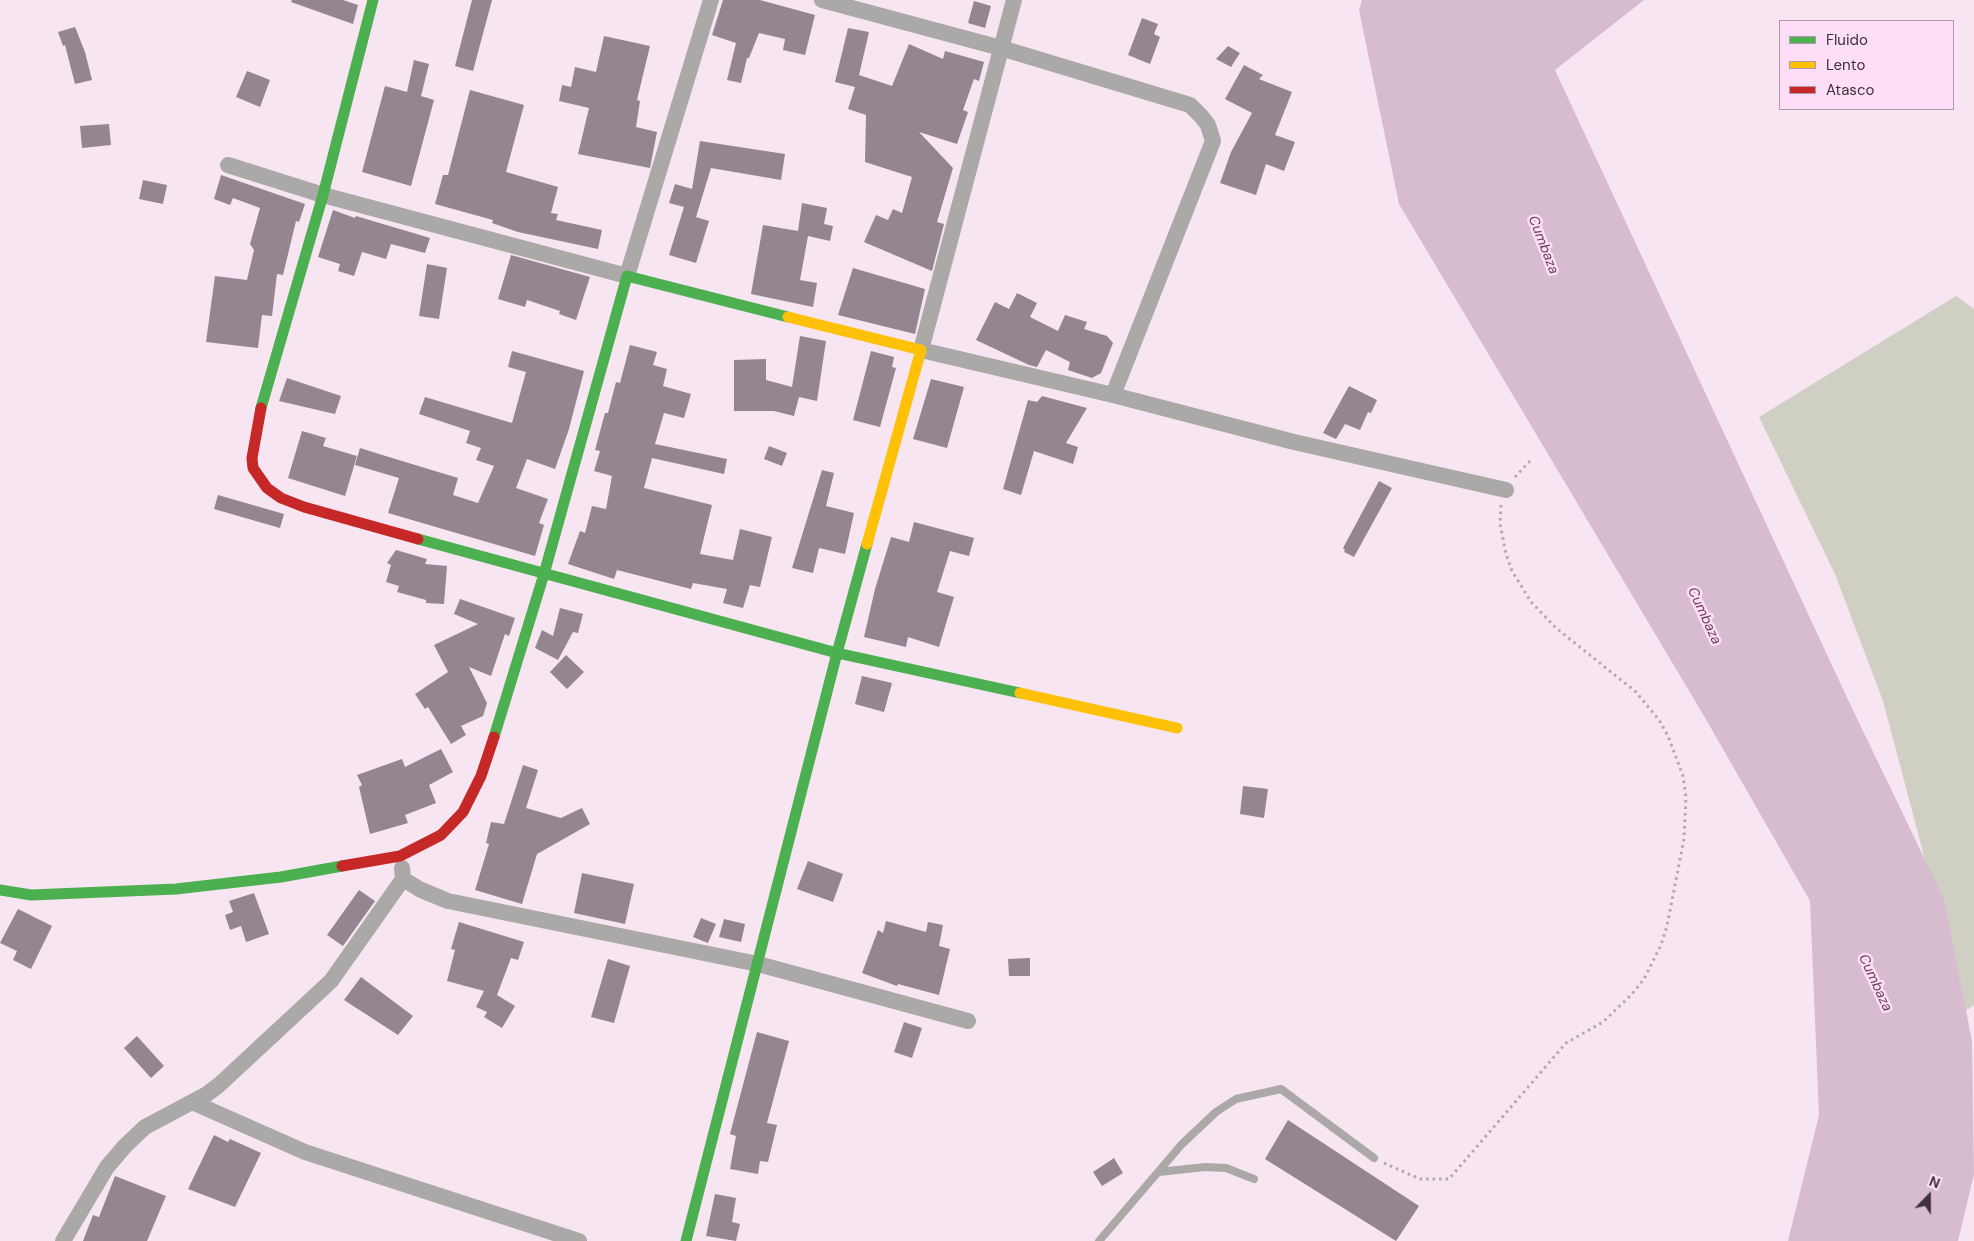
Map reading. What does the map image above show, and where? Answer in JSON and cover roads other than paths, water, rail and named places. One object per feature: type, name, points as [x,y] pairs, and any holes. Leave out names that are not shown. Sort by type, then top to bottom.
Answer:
[{"type":"street","points":[[373,0],[323,195],[272,365],[255,432],[252,458],[253,468],[267,488],[304,507],[837,653],[1177,728]]},
{"type":"street","points":[[0,890],[31,895],[176,889],[281,877],[400,856],[441,835],[463,812],[481,776],[492,744],[544,574],[627,276],[711,0]]},
{"type":"street","points":[[822,0],[1001,48],[1190,105],[1208,125],[1212,141],[1114,395]]},
{"type":"street","points":[[686,1241],[837,653],[921,350],[1014,0]]},
{"type":"street","points":[[228,165],[323,195],[627,276],[921,350],[1114,395],[1294,442],[1506,490]]},
{"type":"street","points":[[62,1241],[107,1167],[125,1146],[145,1127],[219,1085],[331,981],[403,879],[400,856]]},
{"type":"street","points":[[403,879],[420,890],[448,901],[758,964],[968,1021]]},
{"type":"street","points":[[192,1102],[305,1152],[579,1241]]},
{"type":"lane","points":[[1099,1241],[1182,1144],[1216,1112],[1236,1100],[1281,1089],[1374,1158]]},
{"type":"lane","points":[[1159,1172],[1205,1167],[1226,1168],[1254,1179]]},
{"type":"water","name":"Cumbaza","points":[[1362,0],[1644,0],[1555,70],[1850,704],[1944,899],[1972,1041],[1974,1174],[1958,1241],[1788,1241],[1819,1115],[1810,901],[1704,716],[1399,204],[1359,10]]}]
